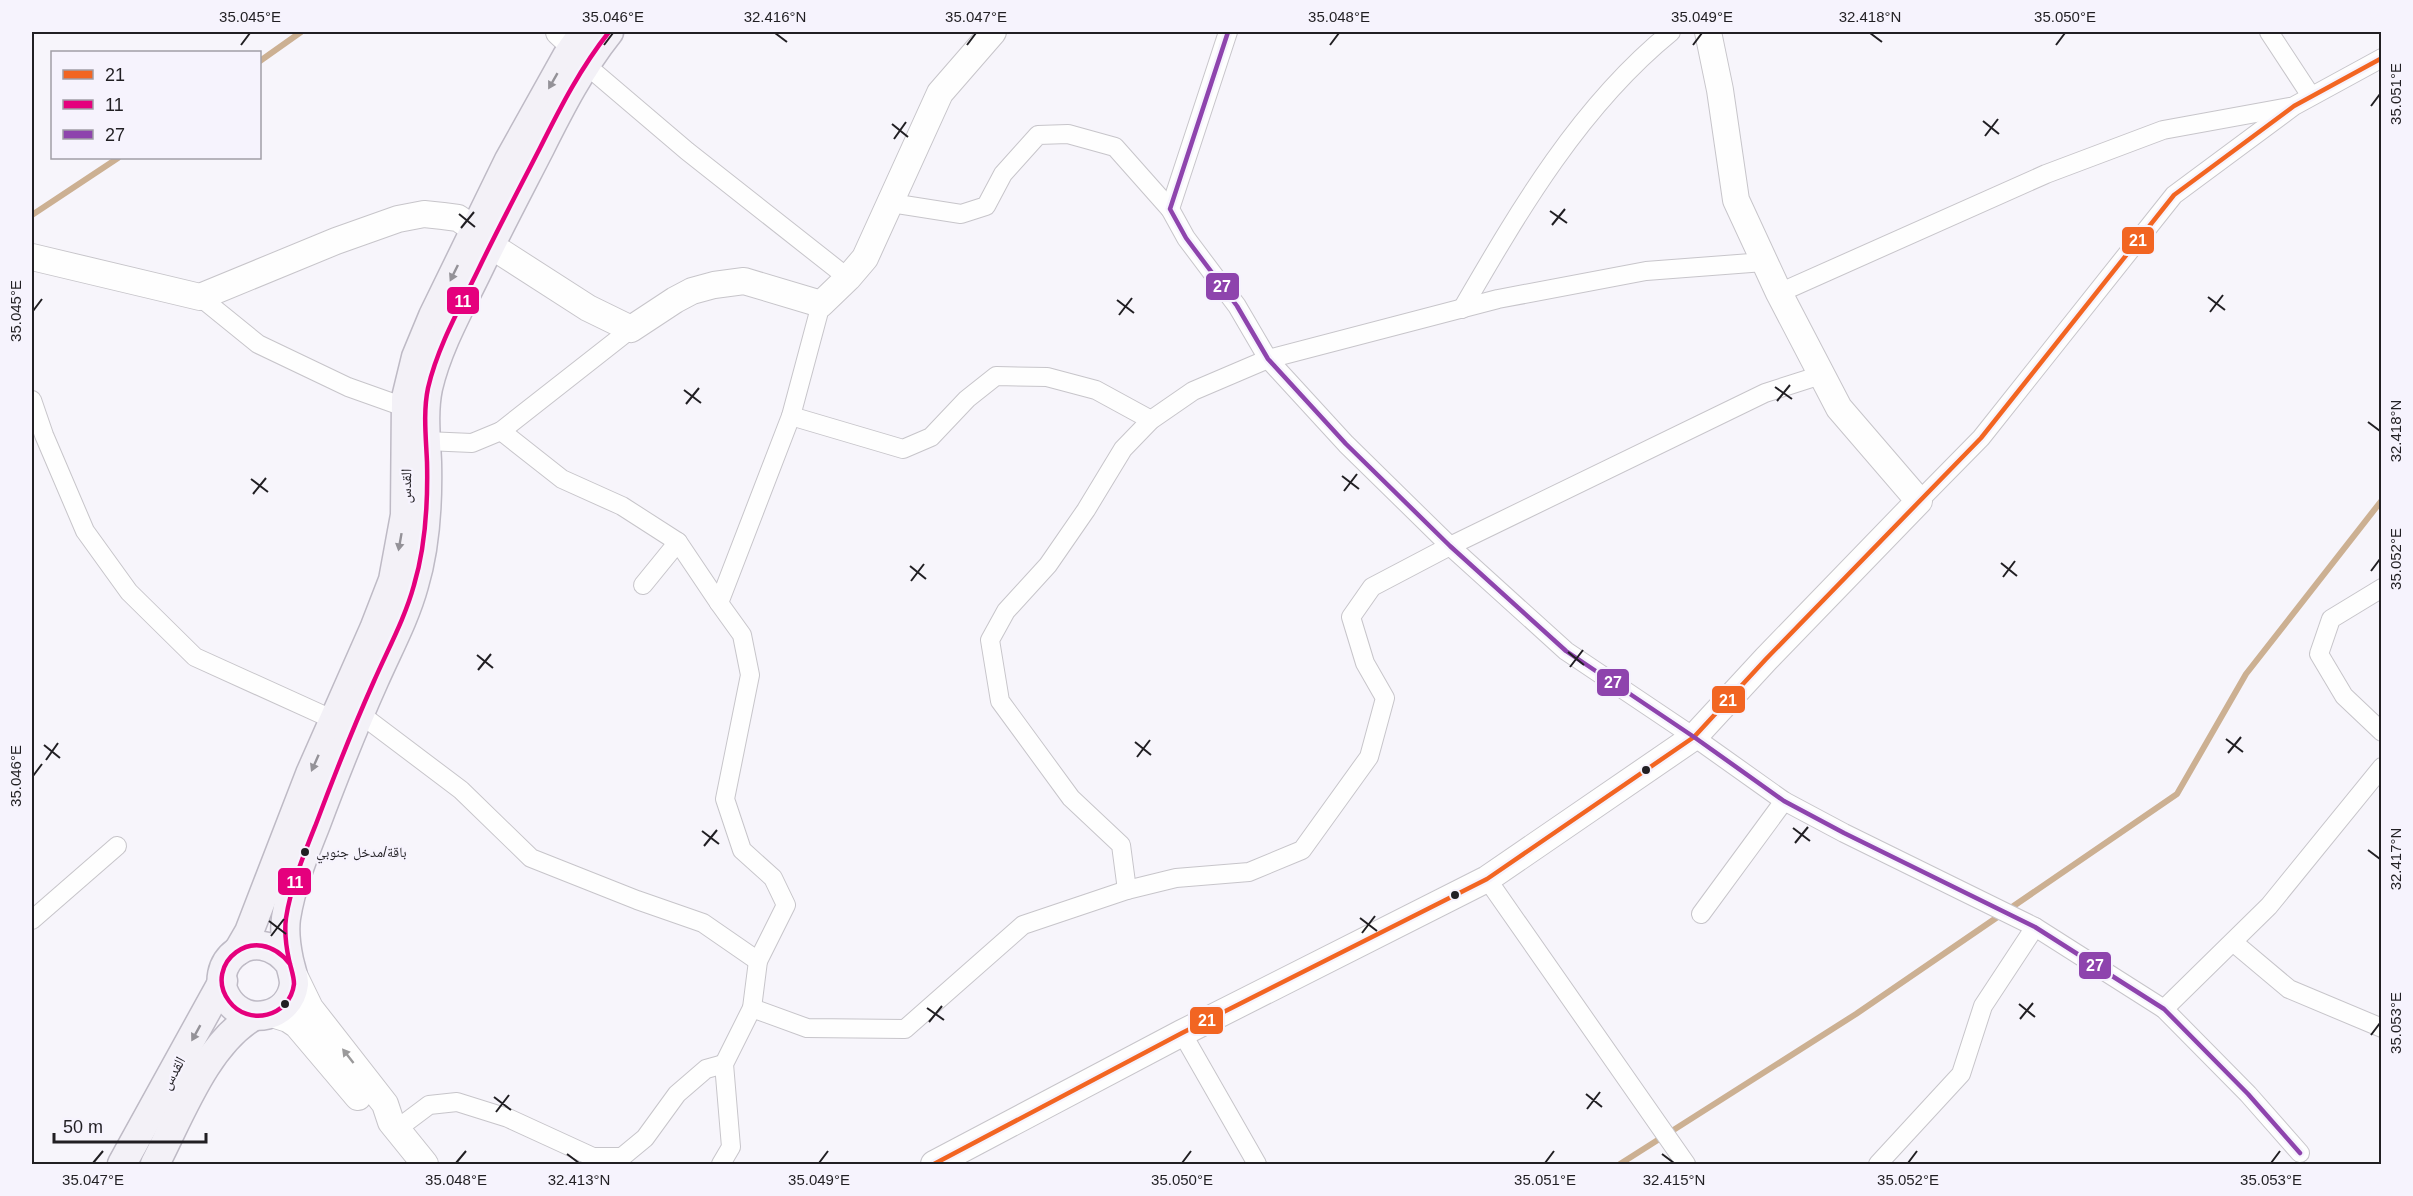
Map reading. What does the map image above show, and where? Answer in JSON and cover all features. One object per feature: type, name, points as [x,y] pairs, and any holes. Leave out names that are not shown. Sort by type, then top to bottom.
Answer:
[{"type":"main road","name":"القدس","points":[[238,951],[249,932],[310,774],[347,717],[405,612],[414,585],[425,525],[426,405],[435,366],[520,140],[578,47],[609,32]]},
{"type":"main road","name":"القدس","points":[[292,970],[284,935],[292,892],[393,580],[405,515],[409,379],[416,357],[482,237]]},
{"type":"main road","points":[[262,945],[282,954],[292,970],[294,988],[281,1009],[263,1015],[240,1011],[225,996],[222,981],[227,963],[244,947],[262,945]]},
{"type":"main road","name":"القدس","points":[[122,1164],[222,981]]},
{"type":"main road","name":"القدس","points":[[155,1164],[215,1054],[242,1023],[263,1015]]},
{"type":"street","points":[[719,603],[791,416],[821,304],[865,258],[940,93],[993,32]]},
{"type":"street","points":[[1170,208],[1228,32]]},
{"type":"street","points":[[1462,309],[1522,206],[1592,109],[1650,49],[1671,32]]},
{"type":"street","points":[[1708,32],[1720,90],[1736,200],[1779,293],[1839,408],[1919,501]]},
{"type":"street","points":[[2269,32],[2312,96]]},
{"type":"street","points":[[578,47],[687,151],[848,278]]},
{"type":"street","points":[[934,1164],[1182,1033],[1487,879],[1694,737],[1766,658],[1982,438],[2174,195],[2294,106],[2382,58]]},
{"type":"street","points":[[1779,293],[2046,174],[2163,130],[2294,106]]},
{"type":"street","points":[[891,203],[962,214],[986,206],[1003,174],[1038,135],[1068,134],[1115,147],[1170,208],[1186,238],[1237,306],[1268,359],[1346,444],[1450,546],[1566,651],[1784,801],[2035,927],[2164,1009],[2248,1094],[2300,1153]]},
{"type":"street","points":[[200,297],[336,241],[398,219],[424,214],[458,218],[482,237],[588,308],[632,329]]},
{"type":"street","points":[[32,257],[200,297],[258,344],[348,387],[407,408]]},
{"type":"street","points":[[1127,890],[1121,845],[1071,798],[1000,701],[990,640],[1006,611],[1048,565],[1086,510],[1123,449],[1151,420],[1192,391],[1268,359],[1498,299],[1646,271],[1764,261]]},
{"type":"street","points":[[426,441],[472,443],[501,431],[632,329],[692,291],[744,280],[821,304]]},
{"type":"street","points":[[752,1008],[807,1028],[905,1029],[1023,925],[1127,890],[1176,878],[1249,872],[1302,850],[1369,757],[1385,698],[1365,663],[1351,617],[1371,586],[1765,393],[1821,375]]},
{"type":"street","points":[[791,416],[903,449],[931,437],[967,399],[996,376],[1047,377],[1096,390],[1151,420]]},
{"type":"street","points":[[32,400],[44,435],[86,531],[129,592],[195,657],[347,717],[461,790],[531,858],[637,900],[703,923],[758,961]]},
{"type":"street","points":[[501,431],[562,479],[622,506],[678,542],[742,635],[750,675],[725,799],[742,850],[773,878],[786,905],[758,961],[752,1008],[724,1064],[731,1147],[721,1164]]},
{"type":"street","points":[[643,585],[678,542]]},
{"type":"street","points":[[2382,588],[2331,619],[2319,654],[2344,696],[2382,732]]},
{"type":"street","points":[[2164,1009],[2270,906],[2382,767]]},
{"type":"street","points":[[1701,915],[1784,801]]},
{"type":"street","points":[[32,920],[117,846]]},
{"type":"street","points":[[1487,879],[1686,1164]]},
{"type":"street","points":[[1878,1164],[1961,1074],[1983,1006],[2035,927]]},
{"type":"street","points":[[2233,942],[2289,989],[2382,1028]]},
{"type":"street","points":[[292,970],[310,1008],[385,1104],[394,1125],[425,1164]]},
{"type":"street","points":[[263,1015],[288,1019],[297,1025],[373,1114],[394,1125]]},
{"type":"street","points":[[1182,1033],[1257,1164]]},
{"type":"street","points":[[394,1125],[429,1106],[457,1102],[508,1118],[592,1157],[622,1157],[645,1138],[677,1094],[706,1069],[724,1064]]},
{"type":"waterway","points":[[261,60],[301,32]]},
{"type":"waterway","points":[[32,215],[116,159]]},
{"type":"waterway","points":[[1620,1164],[1856,1014],[2177,794],[2246,674],[2382,500]]},
{"type":"transit line","name":"11","points":[[290,964],[276,951],[262,946],[248,946],[236,952],[227,962],[222,974],[222,987],[229,1001],[237,1009],[257,1016],[277,1011],[291,995],[294,981],[285,929],[288,906],[295,882],[351,734],[406,609],[418,570],[424,539],[427,477],[425,425],[428,388],[432,372],[459,309],[555,118],[580,74],[609,32]]},
{"type":"transit line","name":"27","points":[[1228,32],[1170,209],[1186,238],[1237,306],[1268,359],[1346,444],[1450,546],[1566,651],[1784,801],[2035,927],[2164,1009],[2248,1094],[2300,1153]]},
{"type":"transit line","name":"21","points":[[934,1164],[1182,1033],[1487,879],[1694,737],[1766,659],[1981,438],[2174,195],[2294,106],[2382,58]]},
{"type":"place","name":"باقة/مدخل جنوبي","points":[[305,852]]}]
